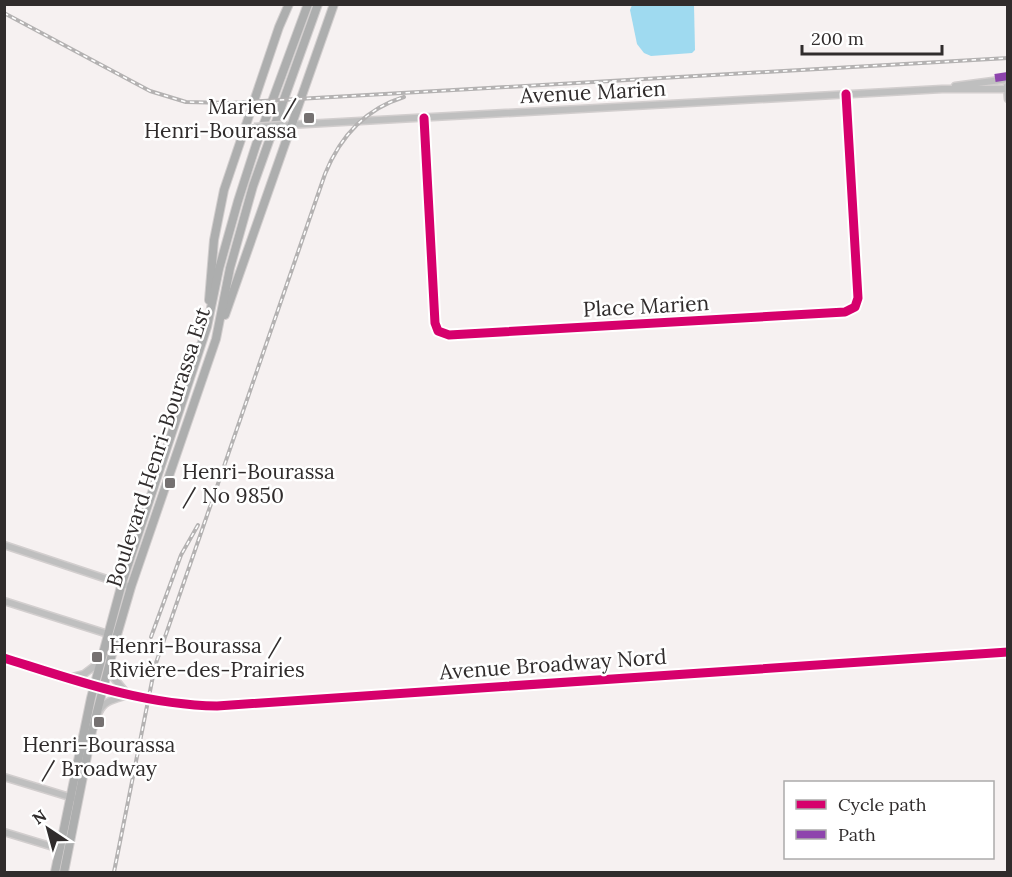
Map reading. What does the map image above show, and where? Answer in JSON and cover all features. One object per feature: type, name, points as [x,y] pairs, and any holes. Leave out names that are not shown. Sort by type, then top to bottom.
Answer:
[{"type":"main road","points":[[207,327],[218,215],[229,174],[289,4]]},
{"type":"main road","name":"Boulevard Henri-Bourassa Est","points":[[106,660],[108,634],[122,583],[207,327],[219,269],[238,201],[308,4]]},
{"type":"main road","name":"Boulevard Henri-Bourassa Est","points":[[64,873],[74,799],[98,687],[216,339],[230,268],[253,186],[318,4]]},
{"type":"main road","points":[[216,339],[334,4]]},
{"type":"main road","name":"Boulevard Henri-Bourassa Est","points":[[55,873],[92,731],[98,687]]},
{"type":"street","name":"Avenue Marien","points":[[942,89],[1007,79]]},
{"type":"street","points":[[1007,79],[1008,99]]},
{"type":"street","name":"Avenue Marien","points":[[245,127],[942,89],[1007,89]]},
{"type":"street","name":"Place Marien","points":[[424,118],[435,323],[438,332],[449,335],[640,325],[845,312],[854,309],[858,298],[846,94]]},
{"type":"street","points":[[4,545],[131,587]]},
{"type":"street","points":[[4,602],[108,634]]},
{"type":"street","name":"Avenue Broadway Nord","points":[[4,658],[128,695],[183,704],[250,704],[464,687],[1008,652]]},
{"type":"street","points":[[65,677],[84,674],[106,660],[113,677],[128,695],[107,702],[101,707],[92,731]]},
{"type":"street","points":[[4,777],[74,799]]},
{"type":"street","points":[[4,832],[60,849]]},
{"type":"water","points":[[632,5],[694,5],[695,50],[692,53],[651,56],[644,53],[637,44],[630,10]]},
{"type":"railway","points":[[4,13],[150,91],[186,102],[230,103],[1008,58]]},
{"type":"railway","points":[[114,872],[155,666],[325,174],[338,148],[355,126],[377,109],[404,97]]},
{"type":"railway","points":[[151,637],[181,555],[198,525]]},
{"type":"marked path","points":[[995,78],[1008,76]]},
{"type":"marked path","points":[[305,116],[309,118]]},
{"type":"cycle path","points":[[424,118],[435,323],[438,331],[449,335],[845,312],[855,307],[858,298],[846,94]]},
{"type":"cycle path","points":[[4,658],[109,690],[162,701],[217,706],[1008,652]]},
{"type":"place","name":"Marien / Henri-Bourassa","points":[[309,118]]},
{"type":"place","name":"Henri-Bourassa / No 9850","points":[[170,483]]},
{"type":"place","name":"Henri-Bourassa / Rivière-des-Prairies","points":[[97,657]]},
{"type":"place","name":"Henri-Bourassa / Broadway","points":[[99,722]]}]
